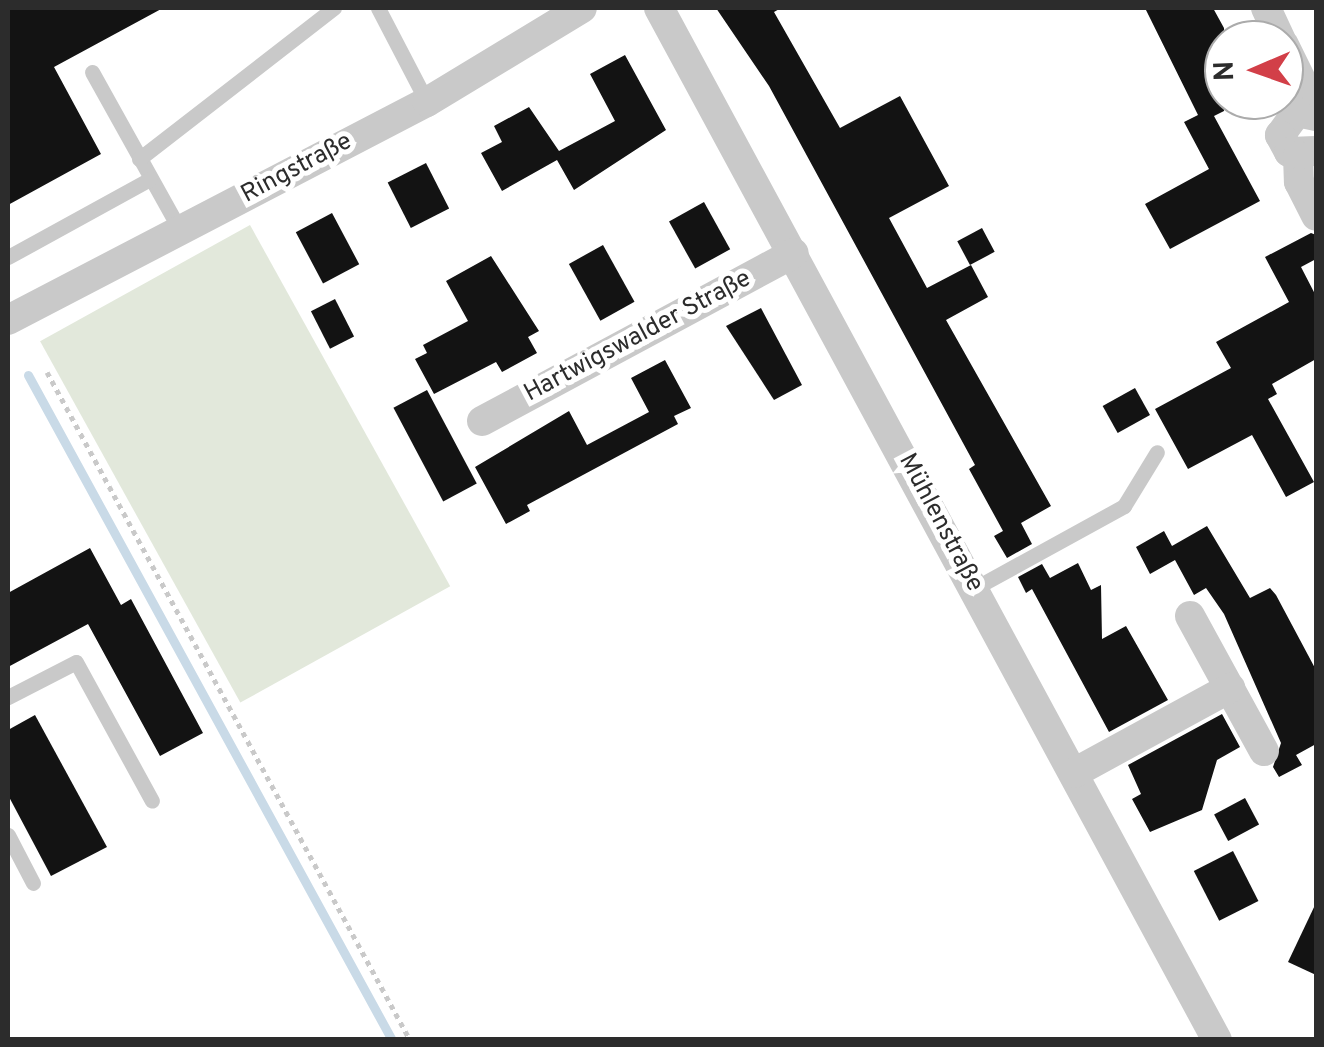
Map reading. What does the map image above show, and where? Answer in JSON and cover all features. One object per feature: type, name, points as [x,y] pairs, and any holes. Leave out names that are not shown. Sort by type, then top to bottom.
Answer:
[{"type":"street","name":"Ringstraße","points":[[8,319],[426,102],[582,8]]},
{"type":"street","name":"Mühlenstraße","points":[[659,8],[1217,1040]]},
{"type":"street","points":[[1304,87],[1311,114],[1282,125],[1282,144],[1307,154],[1299,182],[1316,216]]},
{"type":"street","name":"Hartwigswalder Straße","points":[[482,421],[794,252]]},
{"type":"street","points":[[1190,616],[1264,751]]},
{"type":"street","points":[[1074,773],[1230,688]]},
{"type":"lane","points":[[139,159],[334,8]]},
{"type":"lane","points":[[378,8],[426,102]]},
{"type":"lane","points":[[92,72],[180,230]]},
{"type":"lane","points":[[8,257],[150,179]]},
{"type":"lane","points":[[975,588],[1124,506],[1157,452]]},
{"type":"lane","points":[[8,698],[76,662],[152,801]]},
{"type":"lane","points":[[8,835],[33,883]]},
{"type":"path","points":[[47,372],[410,1040]]},
{"type":"shaded area","points":[[250,225],[450,586],[240,703],[40,341]]},
{"type":"building","points":[[8,8],[163,8],[54,67],[101,154],[8,205]]},
{"type":"building","points":[[716,8],[781,8],[774,12],[840,128],[900,96],[949,186],[889,218],[927,288],[971,265],[988,297],[946,320],[1051,506],[1021,523],[1032,544],[1007,558],[994,536],[1003,531],[969,469],[975,465],[769,86]]},
{"type":"building","points":[[1145,8],[1213,8],[1220,20],[1204,20],[1204,120],[1216,120],[1260,201],[1170,249],[1145,204],[1209,169],[1184,122],[1198,115]]},
{"type":"building","points":[[625,55],[666,130],[574,190],[557,160],[502,191],[481,153],[502,142],[494,126],[529,107],[559,151],[615,121],[590,74]]},
{"type":"building","points":[[426,163],[449,208],[411,228],[388,183]]},
{"type":"building","points":[[704,202],[730,249],[695,269],[669,221]]},
{"type":"building","points":[[332,213],[359,264],[323,283],[296,232]]},
{"type":"building","points":[[982,228],[995,252],[970,265],[957,241]]},
{"type":"building","points":[[1311,233],[1316,235],[1316,259],[1301,267],[1316,296],[1316,359],[1272,384],[1277,394],[1268,399],[1314,482],[1286,497],[1252,435],[1188,469],[1155,409],[1231,368],[1216,342],[1289,302],[1265,257]]},
{"type":"building","points":[[603,245],[635,302],[600,321],[569,264]]},
{"type":"building","points":[[491,256],[539,331],[528,337],[537,353],[502,372],[496,362],[434,394],[415,359],[427,353],[423,345],[468,321],[446,281]]},
{"type":"building","points":[[335,299],[354,336],[330,349],[311,311]]},
{"type":"building","points":[[761,308],[802,385],[774,400],[726,326]]},
{"type":"building","points":[[665,360],[691,408],[674,416],[678,424],[527,505],[530,511],[506,524],[475,467],[569,411],[587,445],[649,412],[631,378]]},
{"type":"building","points":[[1135,388],[1150,415],[1118,433],[1103,406]]},
{"type":"building","points":[[427,390],[477,484],[443,501],[393,408]]},
{"type":"building","points":[[1207,526],[1250,598],[1270,588],[1276,595],[1316,670],[1316,744],[1296,755],[1302,765],[1279,777],[1273,767],[1281,743],[1224,614],[1206,588],[1194,595],[1175,560],[1150,574],[1136,547],[1164,531],[1172,546]]},
{"type":"building","points":[[90,548],[121,605],[131,599],[203,733],[160,756],[88,624],[8,667],[8,593]]},
{"type":"building","points":[[1078,563],[1091,590],[1101,585],[1102,639],[1126,626],[1168,700],[1109,732],[1032,589],[1026,593],[1018,577],[1042,564],[1050,578]]},
{"type":"building","points":[[1222,714],[1240,747],[1217,760],[1202,810],[1150,832],[1132,799],[1141,794],[1128,765]]},
{"type":"building","points":[[35,715],[107,847],[51,876],[8,795],[8,730]]},
{"type":"building","points":[[1245,798],[1259,824],[1228,841],[1214,814]]},
{"type":"building","points":[[1233,851],[1258,901],[1219,921],[1194,871]]},
{"type":"building","points":[[1316,903],[1316,975],[1288,962]]},
{"type":"waterway","points":[[28,375],[392,1040]]}]
